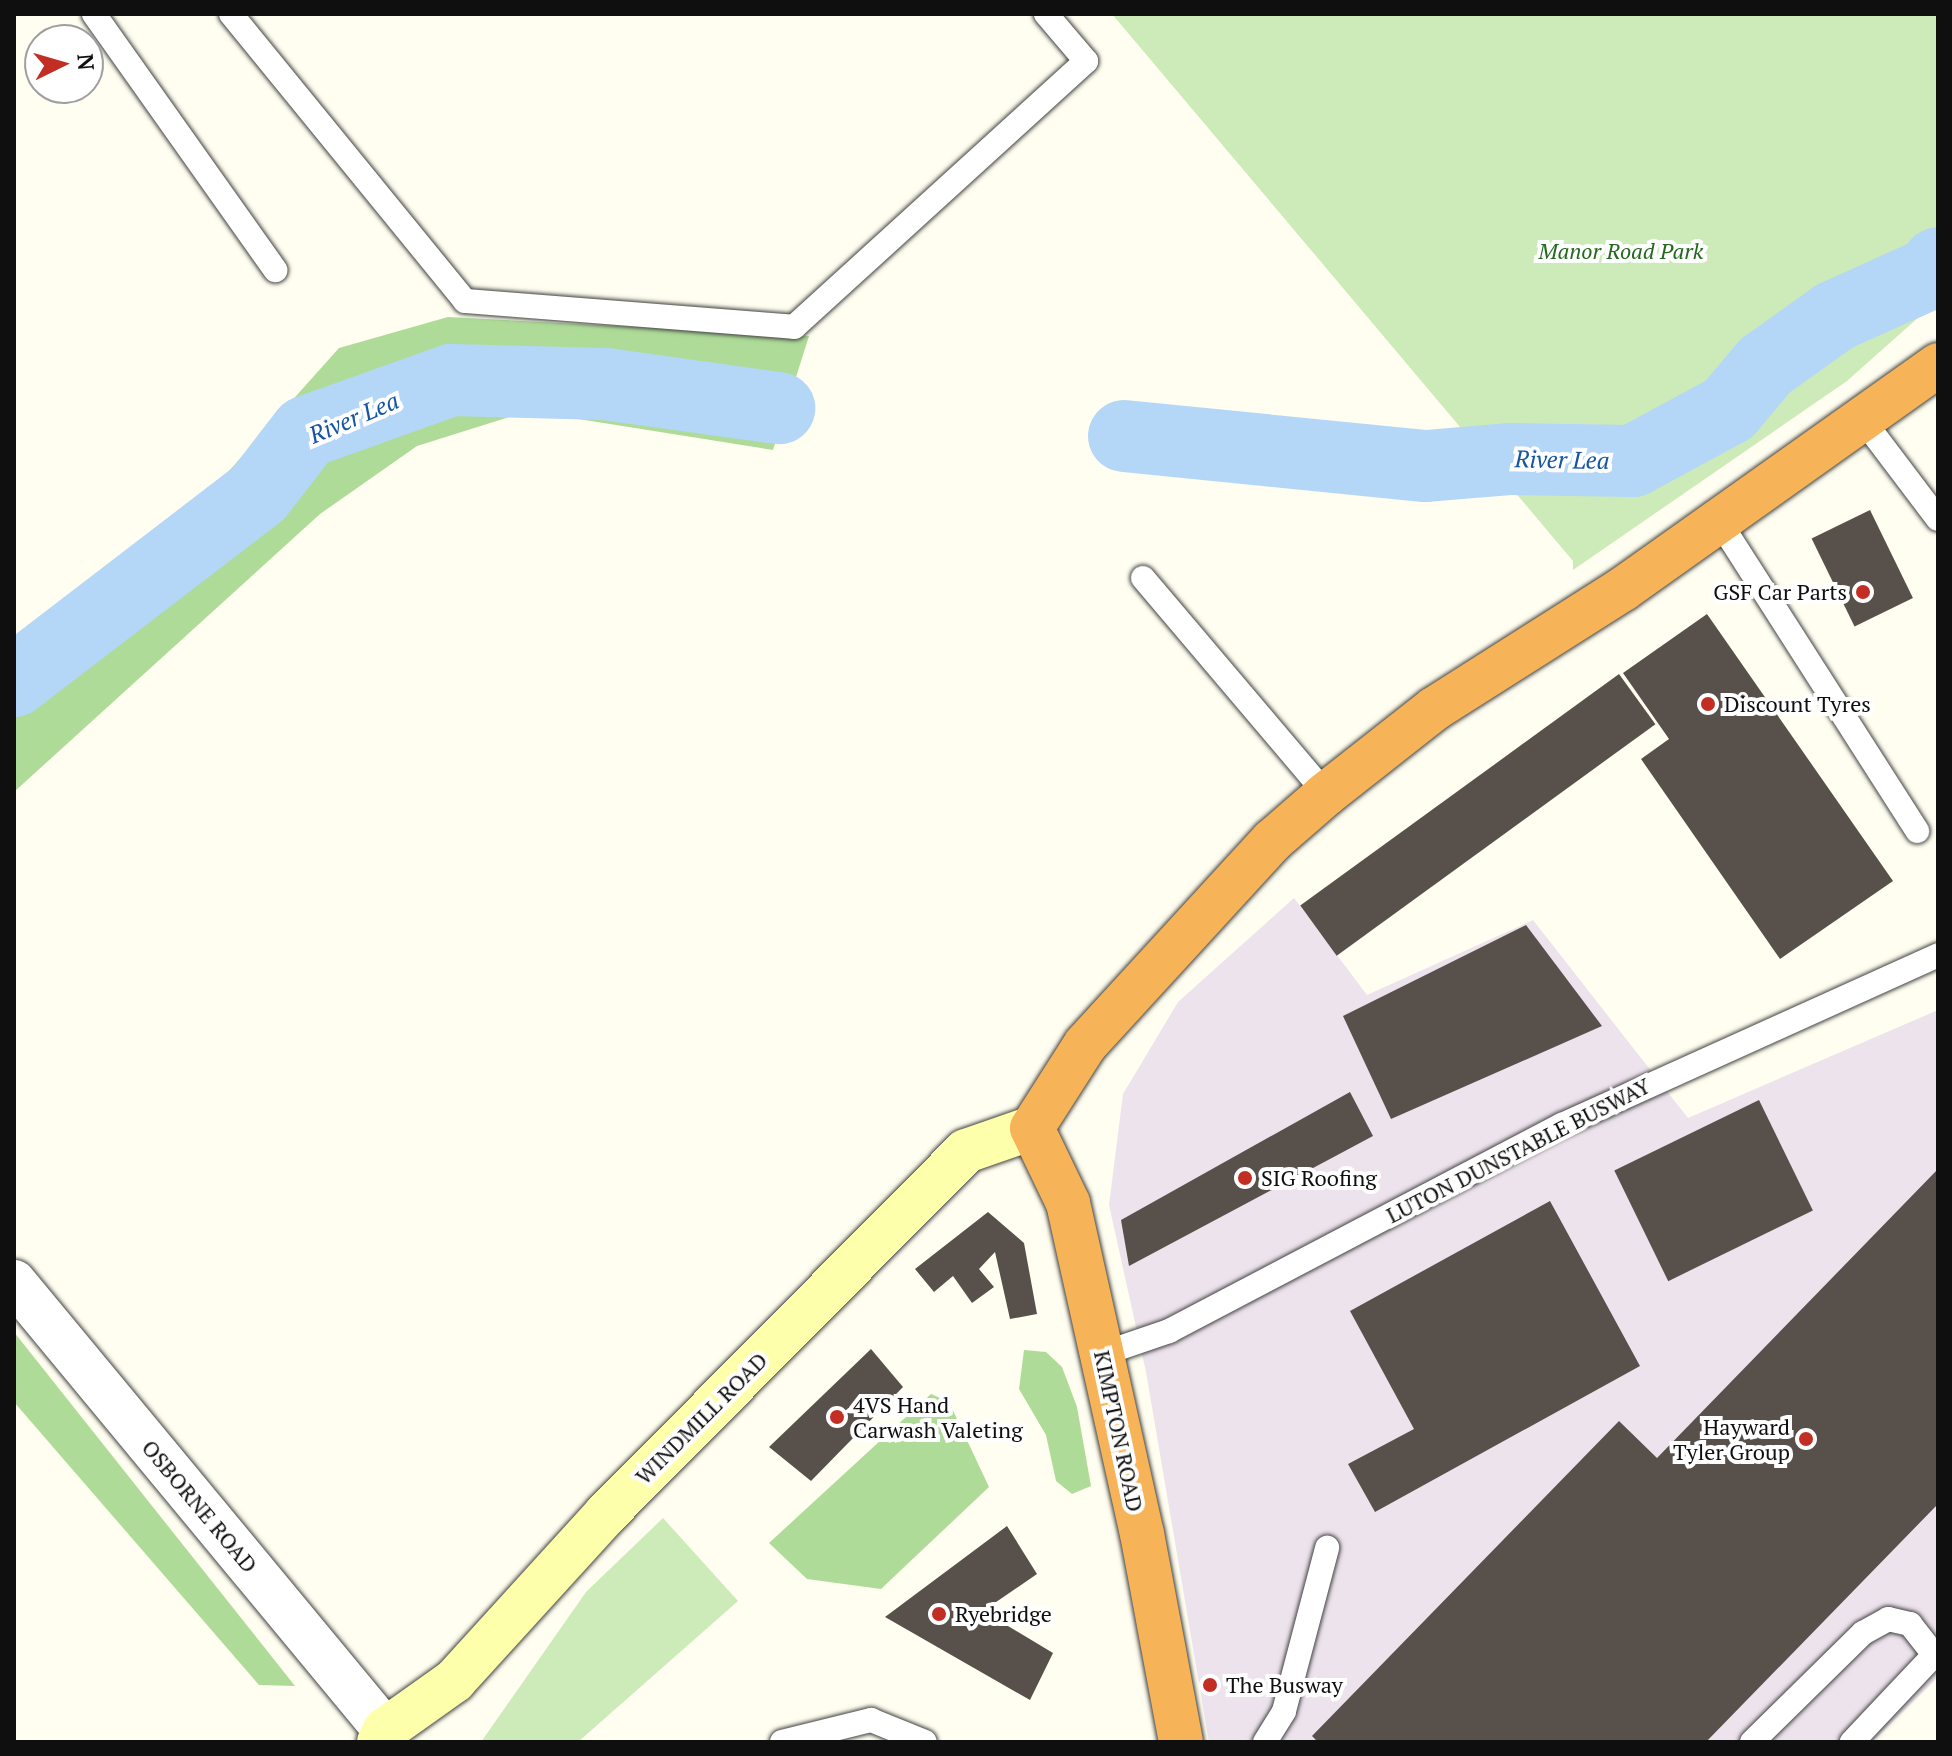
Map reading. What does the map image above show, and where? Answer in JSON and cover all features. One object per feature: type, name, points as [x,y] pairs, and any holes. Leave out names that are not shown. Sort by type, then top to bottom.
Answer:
[{"type":"highway","points":[[1032,1128],[1085,1045],[1272,841],[1326,794],[1434,709],[1719,521],[1860,416],[1938,365]]},
{"type":"highway","name":"KIMPTON ROAD","points":[[1032,1128],[1068,1203],[1181,1742]]},
{"type":"main road","name":"WINDMILL ROAD","points":[[382,1736],[454,1681],[606,1514],[966,1151],[1032,1128]]},
{"type":"street","name":"OSBORNE ROAD","points":[[14,1282],[382,1736]]},
{"type":"lane","points":[[94,14],[275,270]]},
{"type":"lane","points":[[231,14],[465,301],[794,327],[1086,61],[1046,14]]},
{"type":"lane","points":[[1860,416],[1938,519]]},
{"type":"lane","points":[[1719,521],[1917,831]]},
{"type":"lane","points":[[1143,578],[1326,794]]},
{"type":"lane","name":"LUTON DUNSTABLE BUSWAY","points":[[1102,1354],[1169,1331],[1627,1094],[1938,955]]},
{"type":"lane","points":[[1265,1742],[1284,1711],[1327,1548]]},
{"type":"lane","points":[[1752,1742],[1863,1633],[1888,1619],[1910,1624],[1934,1655],[1852,1742]]},
{"type":"lane","points":[[782,1742],[871,1720],[925,1742]]},
{"type":"shaded area","points":[[1294,898],[1367,995],[1533,920],[1688,1118],[1938,1010],[1938,1677],[1872,1742],[1209,1742],[1146,1372],[1109,1205],[1123,1094],[1178,1002]]},
{"type":"green space","name":"Manor Road Park","points":[[1112,14],[1938,14],[1938,300],[1847,381],[1573,570],[1573,561]]},
{"type":"green space","points":[[448,317],[809,336],[773,450],[528,411],[417,446],[320,514],[14,792],[14,653],[195,509],[339,348]]},
{"type":"green space","points":[[14,1332],[295,1686],[259,1685],[14,1402]]},
{"type":"green space","points":[[1024,1350],[1046,1352],[1062,1367],[1077,1407],[1091,1486],[1072,1494],[1056,1481],[1046,1435],[1019,1389]]},
{"type":"green space","points":[[931,1394],[949,1402],[989,1487],[881,1589],[807,1579],[769,1543]]},
{"type":"green space","points":[[663,1518],[738,1601],[578,1742],[481,1742],[586,1592]]},
{"type":"building","points":[[1870,510],[1913,598],[1855,627],[1812,538]]},
{"type":"building","points":[[1707,614],[1893,881],[1780,959],[1641,759],[1669,739],[1623,673]]},
{"type":"building","points":[[1619,674],[1655,724],[1337,956],[1300,906]]},
{"type":"building","points":[[1526,925],[1602,1026],[1391,1119],[1343,1016]]},
{"type":"building","name":"SIG Roofing","points":[[1350,1092],[1373,1136],[1129,1266],[1121,1220]]},
{"type":"building","points":[[1759,1100],[1813,1211],[1668,1281],[1614,1171]]},
{"type":"building","name":"Hayward Tyler Group","points":[[1938,1169],[1938,1504],[1706,1742],[1318,1742],[1312,1736],[1619,1421],[1657,1458]]},
{"type":"building","points":[[1550,1201],[1640,1366],[1375,1512],[1348,1464],[1414,1429],[1350,1311]]},
{"type":"building","points":[[988,1212],[1024,1243],[1037,1314],[1010,1319],[995,1252],[979,1269],[994,1287],[972,1303],[953,1276],[934,1292],[915,1269]]},
{"type":"building","name":"4VS Hand Carwash Valeting","points":[[871,1349],[903,1387],[811,1481],[769,1447]]},
{"type":"building","name":"Ryebridge","points":[[1007,1526],[1037,1574],[983,1611],[1053,1653],[1030,1700],[885,1617]]},
{"type":"waterway","name":"River Lea","points":[[1124,436],[1426,466],[1509,459],[1633,461],[1729,409],[1765,366],[1835,316],[1933,272],[1938,263]]},
{"type":"waterway","name":"River Lea","points":[[14,681],[258,494],[306,432],[451,380],[605,384],[779,408]]},
{"type":"place","name":"GSF Car Parts","points":[[1863,592]]},
{"type":"place","name":"Discount Tyres","points":[[1708,704]]},
{"type":"place","name":"SIG Roofing","points":[[1245,1178]]},
{"type":"place","name":"4VS Hand Carwash Valeting","points":[[837,1417]]},
{"type":"place","name":"Hayward Tyler Group","points":[[1806,1439]]},
{"type":"place","name":"Ryebridge","points":[[939,1614]]},
{"type":"place","name":"The Busway","points":[[1210,1685]]}]
